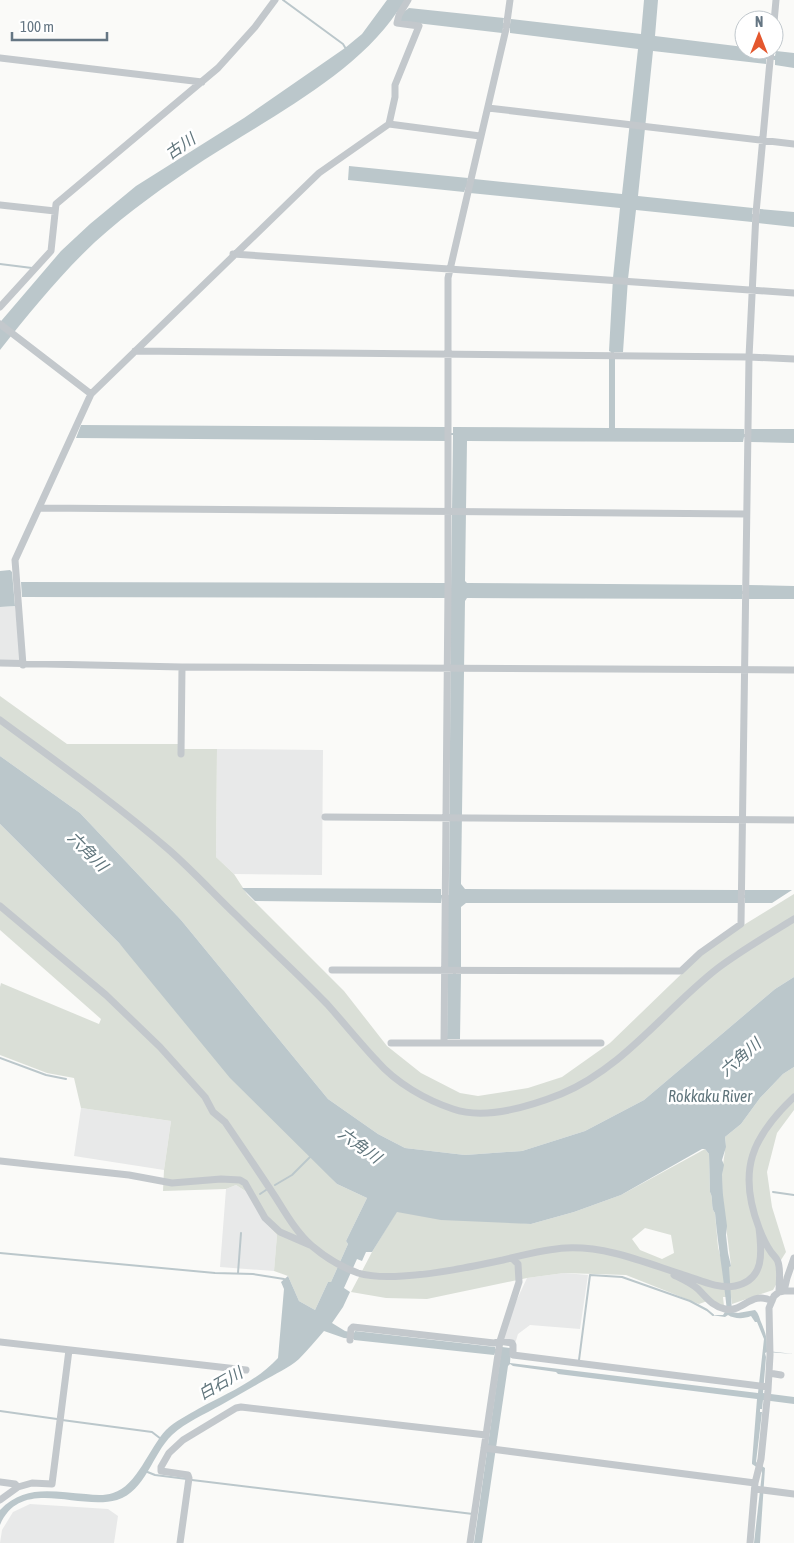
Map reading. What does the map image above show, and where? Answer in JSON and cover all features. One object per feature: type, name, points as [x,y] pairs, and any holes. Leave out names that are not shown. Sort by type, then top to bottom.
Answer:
[{"type":"street","points":[[0,307],[51,250],[56,204],[218,68],[255,27],[275,0]]},
{"type":"street","points":[[23,665],[15,560],[91,394],[319,173],[389,124],[396,97],[395,85],[419,26],[397,23],[399,15],[408,0]]},
{"type":"street","points":[[444,1042],[448,591],[455,511],[449,434],[450,269],[507,26],[510,0]]},
{"type":"street","points":[[0,58],[202,82]]},
{"type":"street","points":[[332,970],[680,971],[700,953],[741,924],[748,357],[756,216],[771,60]]},
{"type":"street","points":[[488,108],[794,144]]},
{"type":"street","points":[[389,124],[480,136]]},
{"type":"street","points":[[0,204],[55,211]]},
{"type":"street","points":[[234,254],[794,293]]},
{"type":"street","points":[[0,324],[91,394]]},
{"type":"street","points":[[135,351],[794,359]]},
{"type":"street","points":[[40,508],[746,514]]},
{"type":"street","points":[[0,663],[182,667],[794,670]]},
{"type":"street","points":[[181,754],[182,667]]},
{"type":"street","points":[[0,720],[86,784],[168,850],[326,1004],[390,1074],[428,1098],[453,1109],[474,1113],[511,1110],[535,1104],[564,1092],[592,1076],[645,1037],[717,969],[794,919]]},
{"type":"street","points":[[325,817],[794,820]]},
{"type":"street","points":[[0,906],[106,995],[160,1047],[205,1097],[213,1112],[225,1122],[292,1222],[311,1245]]},
{"type":"street","points":[[391,1042],[601,1043]]},
{"type":"street","points":[[0,1161],[129,1175],[172,1183],[221,1179],[240,1180],[245,1183],[265,1218],[280,1232],[311,1245],[335,1262],[359,1273],[390,1277],[426,1275],[566,1248],[601,1249],[717,1286],[734,1286],[745,1283],[758,1272],[761,1241],[750,1188],[751,1160],[756,1144],[764,1129],[794,1097]]},
{"type":"street","points":[[759,1228],[778,1262],[782,1292]]},
{"type":"street","points":[[470,1543],[498,1348],[519,1282],[518,1264],[512,1258]]},
{"type":"street","points":[[782,1292],[794,1258]]},
{"type":"street","points":[[663,1269],[697,1288],[715,1305],[730,1309],[755,1298],[766,1297],[772,1300]]},
{"type":"street","points":[[750,1543],[759,1488],[758,1467],[767,1404],[770,1352],[769,1308],[772,1300],[782,1292],[794,1291]]},
{"type":"street","points":[[350,1340],[353,1327],[494,1343],[498,1348]]},
{"type":"street","points":[[0,1342],[246,1370]]},
{"type":"street","points":[[498,1348],[512,1343],[513,1355],[768,1389]]},
{"type":"street","points":[[0,1500],[18,1487],[32,1484],[52,1484],[69,1350]]},
{"type":"street","points":[[769,1374],[781,1375]]},
{"type":"street","points":[[180,1543],[188,1475],[160,1471],[161,1467],[169,1453],[183,1440],[236,1408],[486,1435]]},
{"type":"street","points":[[485,1448],[794,1494]]},
{"type":"street","points":[[0,1482],[15,1484],[18,1487]]},
{"type":"shaded area","points":[[15,606],[21,662],[0,661],[0,607]]},
{"type":"shaded area","points":[[0,696],[67,744],[178,744],[178,749],[217,749],[216,857],[234,874],[247,894],[344,991],[387,1046],[421,1073],[460,1093],[478,1096],[528,1088],[562,1077],[610,1043],[701,955],[742,926],[794,894],[794,977],[775,989],[644,1100],[585,1131],[522,1151],[465,1155],[405,1148],[378,1134],[328,1099],[181,920],[80,813],[0,756]]},
{"type":"shaded area","points":[[217,749],[323,750],[322,875],[234,874],[216,857]]},
{"type":"shaded area","points":[[0,824],[119,943],[337,1184],[367,1198],[346,1241],[348,1244],[331,1282],[328,1282],[315,1310],[299,1301],[288,1276],[274,1271],[277,1235],[263,1220],[247,1192],[236,1185],[226,1189],[163,1191],[171,1121],[81,1108],[74,1078],[47,1073],[0,1055],[1,983],[99,1024],[101,1019],[0,930]]},
{"type":"shaded area","points":[[794,1067],[794,1110],[777,1133],[767,1172],[772,1207],[786,1252],[776,1268],[777,1283],[773,1290],[732,1304],[731,1297],[723,1297],[724,1306],[710,1300],[699,1304],[626,1275],[564,1273],[527,1278],[427,1299],[386,1298],[351,1292],[397,1211],[531,1224],[574,1212],[621,1195],[705,1149],[709,1154],[710,1192],[715,1213],[718,1247],[723,1267],[725,1288],[729,1266],[731,1266],[722,1187],[725,1137],[741,1124],[760,1098],[783,1074]],"holes":[[[645,1228],[671,1235],[674,1253],[662,1259],[640,1250],[632,1239]]]},
{"type":"shaded area","points":[[81,1108],[171,1121],[164,1170],[74,1156]]},
{"type":"shaded area","points":[[236,1185],[247,1192],[263,1220],[277,1235],[274,1271],[220,1267],[226,1189]]},
{"type":"shaded area","points":[[564,1273],[588,1275],[580,1329],[530,1325],[518,1334],[514,1347],[502,1345],[512,1310],[527,1278]]},
{"type":"shaded area","points":[[30,1504],[108,1509],[118,1516],[114,1543],[0,1543],[2,1530],[13,1512]]},
{"type":"water","points":[[387,0],[404,0],[405,11],[409,8],[504,18],[503,23],[510,24],[511,19],[641,34],[644,0],[658,0],[655,36],[734,46],[734,60],[766,60],[766,64],[653,51],[638,196],[753,208],[752,214],[759,215],[760,209],[794,212],[794,227],[758,223],[753,217],[752,222],[636,210],[628,279],[623,352],[614,352],[613,359],[615,359],[615,428],[744,429],[744,434],[751,434],[751,429],[794,429],[794,443],[751,442],[751,437],[744,437],[743,442],[467,441],[465,581],[467,583],[742,585],[742,591],[748,591],[748,585],[794,586],[794,599],[748,599],[748,594],[742,594],[742,599],[467,598],[465,601],[461,884],[465,889],[738,890],[738,895],[745,895],[745,890],[792,890],[772,903],[745,903],[745,898],[738,898],[738,903],[466,903],[461,907],[461,968],[456,968],[456,974],[461,974],[460,1039],[447,1039],[448,974],[453,974],[453,968],[448,968],[448,897],[442,897],[441,903],[255,901],[242,888],[441,889],[441,895],[449,895],[451,593],[445,598],[22,597],[21,582],[445,583],[451,589],[453,435],[446,435],[446,441],[76,438],[81,425],[446,427],[446,433],[453,433],[453,427],[609,428],[609,359],[611,359],[611,352],[609,351],[613,278],[620,208],[470,193],[466,187],[464,192],[348,180],[349,166],[468,178],[467,183],[474,179],[622,194],[638,49],[510,33],[510,28],[503,28],[502,33],[399,21],[397,12],[379,35],[334,76],[282,112],[176,179],[134,209],[95,242],[57,281],[0,350],[0,323],[2,320],[61,251],[90,224],[136,186],[244,118],[345,48],[362,34]]},
{"type":"water","points":[[784,52],[794,53],[794,68],[775,65],[775,60],[784,60]]},
{"type":"water","points":[[10,570],[12,572],[15,606],[0,607],[0,571]]},
{"type":"water","points":[[0,756],[80,813],[181,920],[328,1099],[378,1134],[405,1148],[465,1155],[522,1151],[585,1131],[644,1100],[775,989],[794,977],[794,1067],[783,1074],[760,1098],[741,1124],[725,1137],[726,1147],[722,1160],[724,1165],[722,1175],[727,1226],[726,1235],[731,1266],[729,1267],[732,1312],[738,1313],[755,1310],[765,1332],[767,1351],[794,1354],[765,1353],[763,1393],[794,1397],[794,1404],[763,1400],[762,1409],[760,1409],[760,1412],[762,1412],[756,1462],[765,1468],[760,1543],[754,1543],[762,1473],[761,1470],[752,1464],[757,1399],[558,1374],[556,1372],[510,1364],[508,1366],[482,1543],[474,1543],[501,1353],[495,1353],[494,1355],[354,1340],[324,1331],[302,1356],[291,1365],[177,1430],[165,1443],[142,1480],[127,1495],[117,1500],[102,1502],[36,1498],[22,1502],[9,1510],[0,1525],[0,1510],[19,1496],[29,1493],[51,1491],[103,1495],[121,1489],[136,1475],[166,1430],[177,1421],[261,1374],[270,1366],[278,1358],[284,1289],[281,1282],[288,1276],[299,1301],[315,1310],[328,1282],[331,1282],[348,1244],[346,1241],[367,1198],[337,1184],[230,1078],[119,943],[0,824]],"holes":[[[705,1149],[709,1154],[710,1192],[715,1213],[727,1312],[723,1315],[711,1315],[725,1317],[728,1315],[739,1318],[751,1316],[757,1322],[764,1339],[758,1393],[510,1363],[511,1348],[502,1347],[495,1349],[495,1347],[355,1331],[354,1333],[345,1331],[332,1323],[350,1292],[344,1288],[357,1259],[362,1261],[366,1252],[372,1252],[397,1212],[441,1220],[531,1224],[574,1212],[621,1195]]]},
{"type":"waterway","points":[[283,0],[343,44],[346,49]]},
{"type":"waterway","points":[[0,264],[32,268]]},
{"type":"waterway","points":[[0,1058],[46,1075],[66,1079]]},
{"type":"waterway","points":[[275,1185],[292,1175],[310,1157]]},
{"type":"waterway","points":[[260,1194],[266,1190]]},
{"type":"waterway","points":[[773,1192],[794,1195]]},
{"type":"waterway","points":[[238,1273],[241,1233]]},
{"type":"waterway","points":[[0,1253],[215,1273],[253,1274],[284,1279],[285,1281]]},
{"type":"waterway","points":[[579,1360],[590,1275],[622,1277],[690,1301],[713,1315]]},
{"type":"waterway","points":[[0,1411],[57,1419]]},
{"type":"waterway","points":[[62,1420],[152,1432],[161,1439]]},
{"type":"waterway","points":[[145,1471],[155,1475],[187,1479]]},
{"type":"waterway","points":[[192,1480],[473,1514]]},
{"type":"water label","name":"古川","points":[[180,146]]},
{"type":"water label","name":"六角川","points":[[88,851]]},
{"type":"water label","name":"六角川","points":[[740,1057]]},
{"type":"water label","name":"Rokkaku River","points":[[710,1096]]},
{"type":"water label","name":"六角川","points":[[360,1145]]},
{"type":"water label","name":"白石川","points":[[220,1383]]}]
